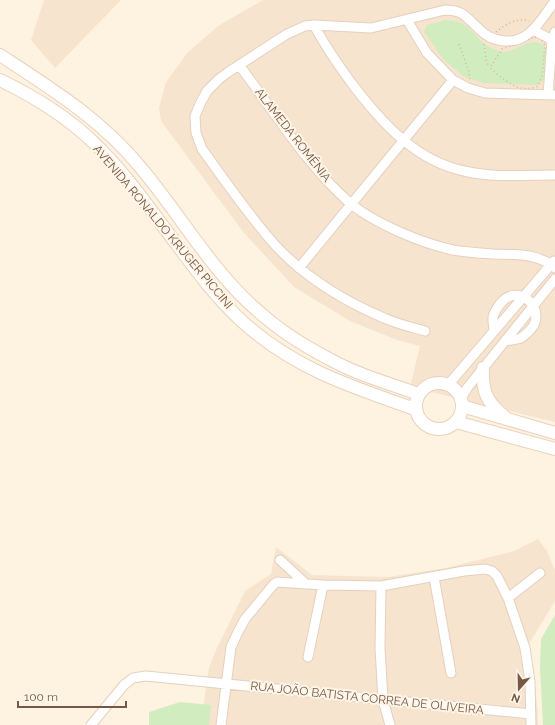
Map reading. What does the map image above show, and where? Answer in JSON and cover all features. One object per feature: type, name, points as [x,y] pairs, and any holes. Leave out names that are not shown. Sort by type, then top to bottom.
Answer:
[{"type":"main road","name":"AVENIDA RONALDO KRUGER PICCINI","points":[[0,56],[62,96],[104,128],[141,168],[208,259],[240,294],[265,317],[294,338],[340,364],[418,394]]},
{"type":"main road","name":"AVENIDA RONALDO KRUGER PICCINI","points":[[0,80],[39,100],[93,142],[123,176],[208,285],[243,323],[277,350],[312,370],[341,383],[415,409]]},
{"type":"main road","points":[[483,368],[485,392],[488,401],[507,419]]},
{"type":"main road","points":[[437,383],[448,385],[458,392],[462,412],[456,422],[450,427],[443,430],[435,430],[422,423],[417,417],[415,409],[418,394],[426,386],[431,384],[437,383]]},
{"type":"main road","points":[[461,402],[507,419],[555,432]]},
{"type":"main road","points":[[456,422],[555,449]]},
{"type":"street","points":[[425,332],[385,319],[353,304],[320,284],[299,268],[276,246],[256,222],[202,149],[196,133],[196,116],[200,104],[218,79],[287,34],[305,26],[314,25],[371,28],[445,10],[456,10],[463,14],[486,36],[496,40],[511,41],[524,37],[533,30],[555,1]]},
{"type":"street","points":[[407,20],[427,53],[453,80],[485,93],[552,95],[554,36],[533,30]]},
{"type":"street","points":[[314,25],[335,60],[361,96],[403,141],[419,152],[443,164],[463,171],[485,175],[555,175]]},
{"type":"street","name":"ALAMEDA ROMÊNIA","points":[[239,65],[299,147],[331,184],[352,204],[372,219],[418,239],[452,250],[490,254],[521,254],[539,258],[554,264]]},
{"type":"street","points":[[299,268],[453,80]]},
{"type":"street","points":[[448,385],[494,330],[554,264]]},
{"type":"street","points":[[461,402],[483,368],[555,279]]},
{"type":"street","points":[[506,341],[518,339],[531,330],[535,324],[537,315],[534,306],[523,297]]},
{"type":"street","points":[[280,560],[305,583]]},
{"type":"street","points":[[221,725],[228,684],[231,647],[245,619],[277,582],[323,585],[381,586],[464,571],[485,569],[492,571],[496,576],[508,598],[525,648],[530,682],[531,725]]},
{"type":"street","points":[[508,598],[540,573]]},
{"type":"street","points":[[434,577],[451,673]]},
{"type":"street","points":[[308,658],[323,585]]},
{"type":"street","points":[[381,586],[380,648],[382,700],[390,725]]},
{"type":"street","name":"RUA JOÃO BATISTA CORREA DE OLIVEIRA","points":[[91,725],[124,685],[133,678],[146,676],[530,714]]},
{"type":"path","points":[[535,37],[539,38],[545,45],[542,76],[538,86],[533,88],[513,86],[490,68],[502,49],[527,40],[535,37]]},
{"type":"path","points":[[459,44],[469,71],[470,88]]},
{"type":"shaded area","points":[[44,0],[121,0],[55,68],[31,40]]},
{"type":"shaded area","points":[[263,0],[555,0],[555,422],[410,387],[420,346],[397,340],[350,321],[294,287],[244,233],[161,121],[159,108],[166,82],[188,52],[218,26]]},
{"type":"shaded area","points":[[538,539],[547,551],[555,571],[555,601],[529,644],[538,712],[538,725],[197,725],[204,702],[209,668],[216,650],[245,591],[271,574],[276,547],[312,575],[388,577],[446,568],[514,551]]},
{"type":"green space","points":[[446,20],[464,24],[485,44],[496,50],[510,51],[531,43],[544,45],[547,53],[545,78],[538,85],[484,83],[463,76],[444,60],[424,32],[427,25]]},
{"type":"green space","points":[[555,615],[555,725],[543,725],[540,668],[541,639]]},
{"type":"green space","points":[[180,702],[211,705],[209,725],[149,725],[149,712]]}]
